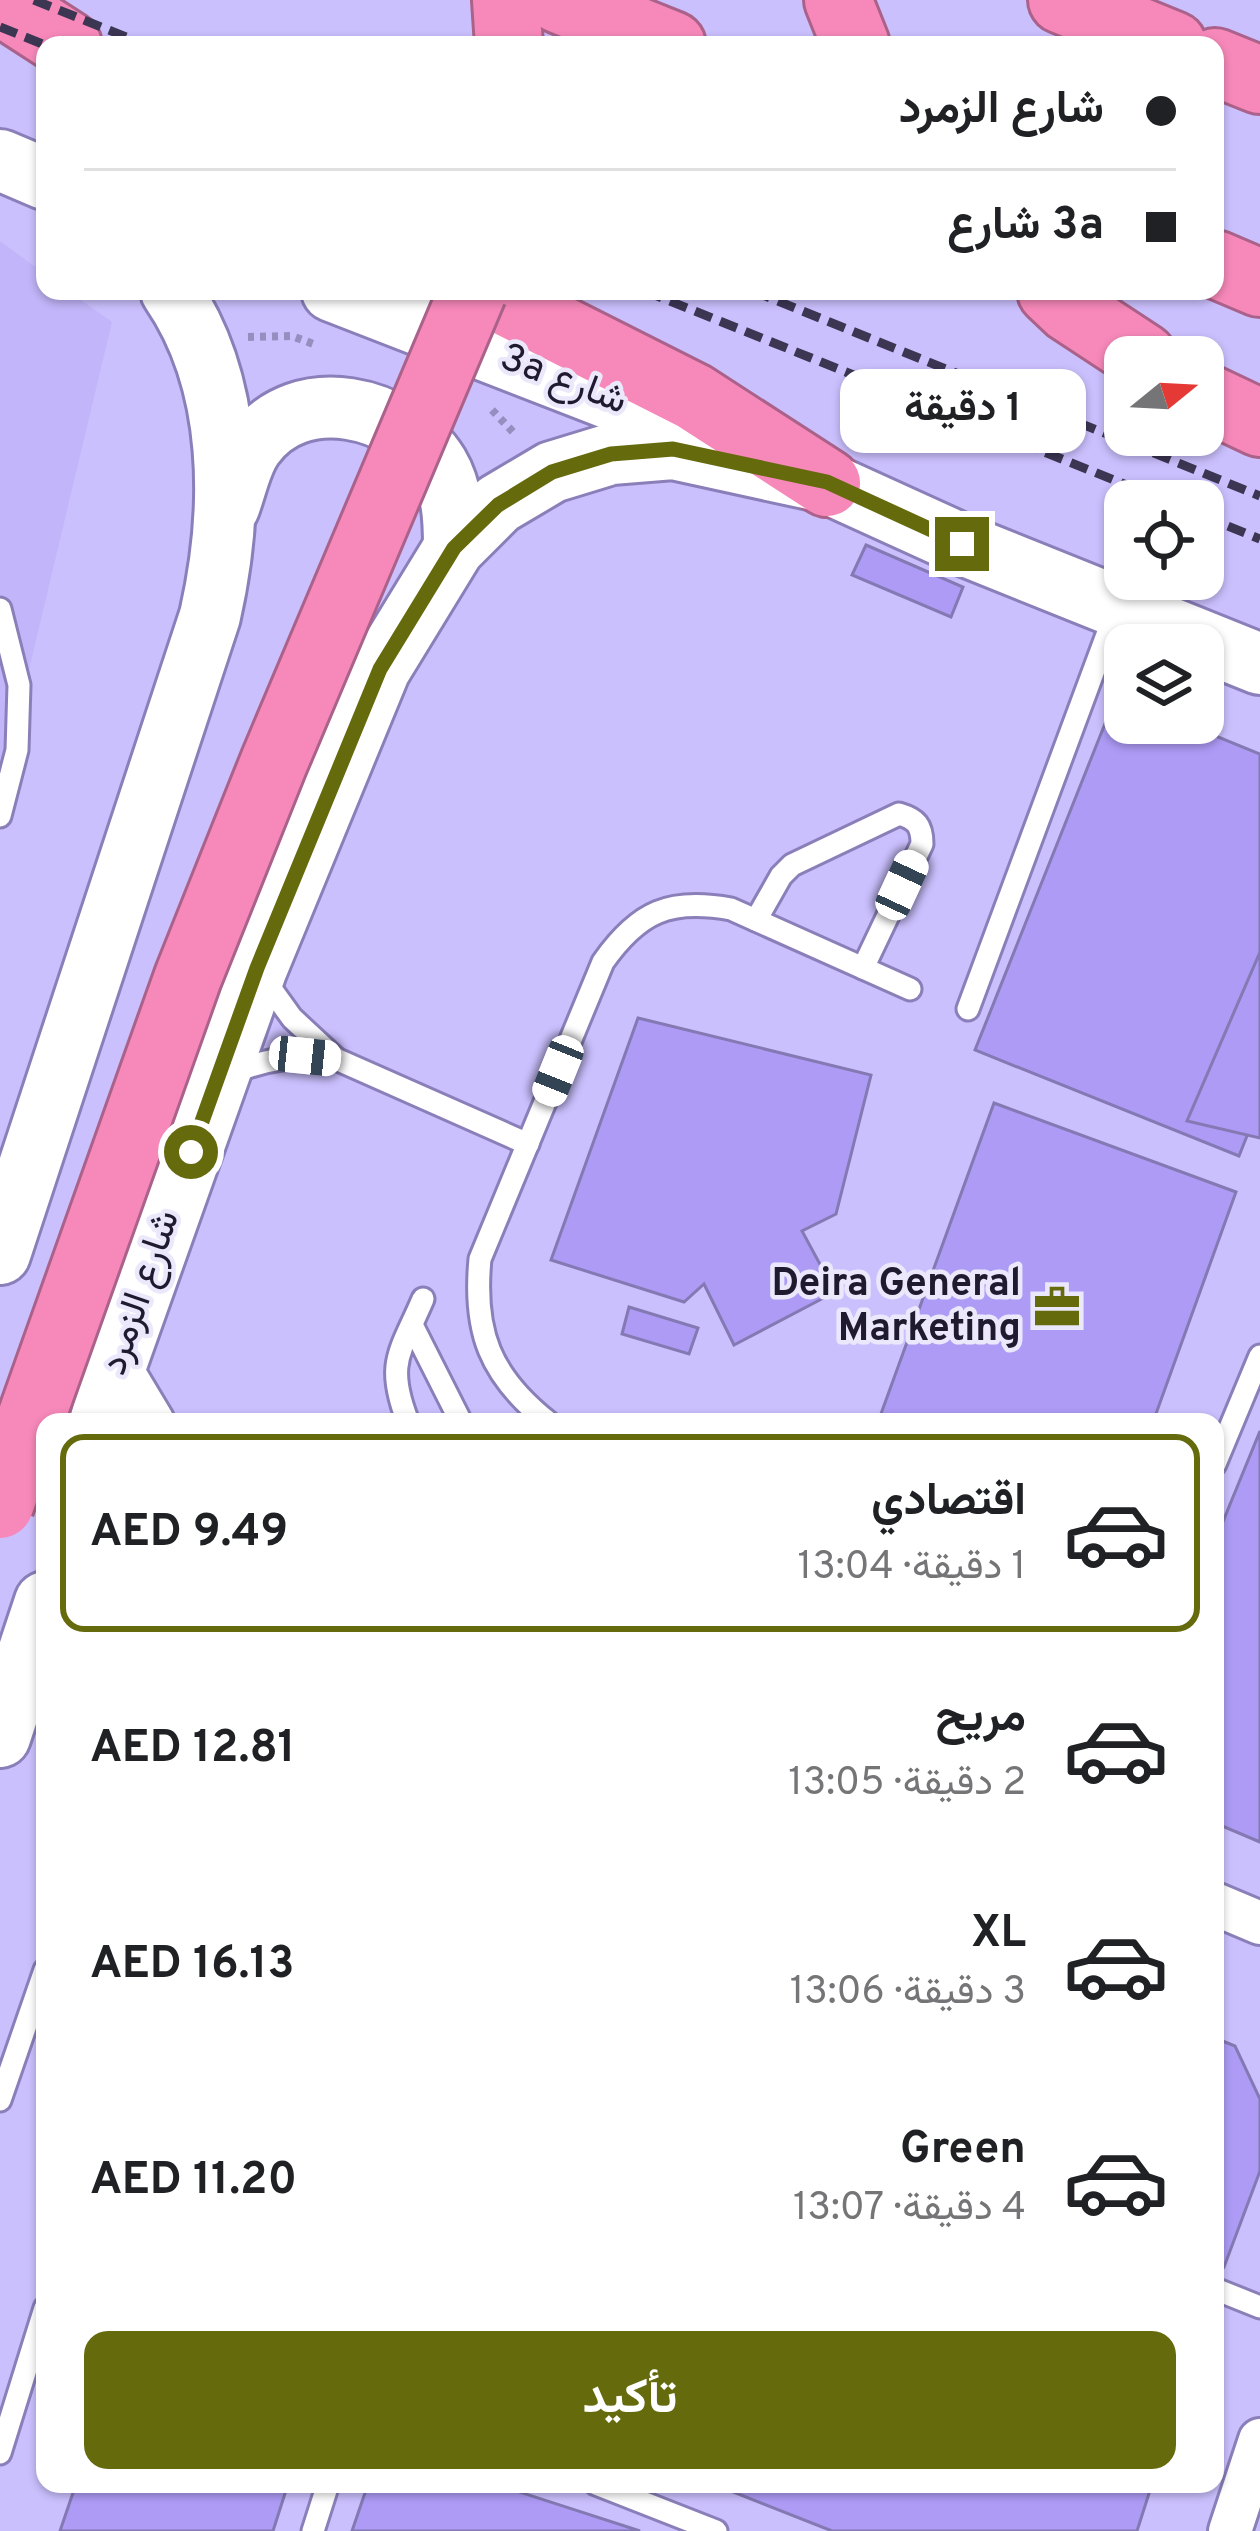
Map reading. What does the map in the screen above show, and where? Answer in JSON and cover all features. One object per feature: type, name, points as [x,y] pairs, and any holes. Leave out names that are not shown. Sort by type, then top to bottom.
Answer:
[{"type":"highway","points":[[506,0],[508,36]]},
{"type":"highway","points":[[560,0],[650,36]]},
{"type":"highway","points":[[838,0],[852,36]]},
{"type":"highway","points":[[1062,0],[1151,36]]},
{"type":"highway","points":[[0,1],[54,36]]},
{"type":"highway","points":[[1224,66],[1260,80]]},
{"type":"highway","points":[[1224,268],[1260,283]]},
{"type":"highway","points":[[0,1505],[188,977],[469,300]]},
{"type":"highway","points":[[502,300],[694,398],[827,482]]},
{"type":"highway","points":[[1060,300],[1111,336]]},
{"type":"highway","points":[[1224,406],[1260,423]]},
{"type":"street","points":[[0,160],[36,175]]},
{"type":"street","points":[[0,1254],[16,1172],[210,616],[222,565],[226,513],[213,385],[199,339],[176,300]]},
{"type":"street","name":"3a شارع","points":[[355,300],[827,482],[947,538],[1260,664]]},
{"type":"street","points":[[226,513],[253,446],[274,428],[298,414],[353,409],[380,415],[405,428],[425,447],[451,496],[454,548]]},
{"type":"street","name":"شارع الزمرد","points":[[103,1413],[257,968],[380,669],[454,548],[498,505],[552,472],[611,454],[673,449],[827,482]]},
{"type":"street","points":[[117,1362],[147,1413]]},
{"type":"street","points":[[0,1737],[36,1629]]},
{"type":"street","points":[[1224,1908],[1260,1922]]},
{"type":"street","points":[[1230,2531],[1260,2440]]},
{"type":"lane","points":[[968,1009],[1117,607]]},
{"type":"lane","points":[[0,609],[19,685],[17,750],[0,816]]},
{"type":"lane","points":[[755,920],[792,865],[899,814],[913,818],[922,829],[922,844],[863,968]]},
{"type":"lane","points":[[536,1413],[498,1371],[482,1336],[476,1298],[480,1259],[604,962],[621,937],[644,918],[672,907],[702,904],[731,909],[910,989]]},
{"type":"lane","points":[[257,968],[292,1018],[336,1059]]},
{"type":"lane","points":[[217,1081],[274,1059],[336,1059],[528,1144]]},
{"type":"lane","points":[[405,1413],[394,1378],[423,1299]]},
{"type":"lane","points":[[412,1325],[456,1413]]},
{"type":"lane","points":[[1224,1442],[1260,1356]]},
{"type":"lane","points":[[514,1413],[521,1401]]},
{"type":"lane","points":[[0,2100],[36,1996]]},
{"type":"lane","points":[[1224,2293],[1260,2307]]},
{"type":"lane","points":[[0,2453],[36,2337]]},
{"type":"lane","points":[[313,2531],[325,2493]]},
{"type":"lane","points":[[619,2493],[716,2531]]},
{"type":"shaded area","points":[[0,241],[36,267],[36,300],[81,300],[112,322],[0,791]]},
{"type":"building","points":[[866,545],[963,587],[951,617],[852,575]]},
{"type":"building","points":[[1104,726],[1104,744],[1224,744],[1224,739],[1260,754],[1260,1103],[1239,1156],[975,1050]]},
{"type":"building","points":[[1260,952],[1260,1138],[1187,1121]]},
{"type":"building","points":[[638,1018],[871,1075],[836,1214],[802,1231],[835,1292],[734,1345],[704,1284],[684,1302],[551,1260]]},
{"type":"building","name":"Deira General Marketing","points":[[994,1103],[1236,1192],[1156,1413],[881,1413]]},
{"type":"building","points":[[629,1307],[698,1328],[689,1354],[622,1334]]},
{"type":"building","points":[[1260,1431],[1260,1842],[1224,1827],[1224,1519]]},
{"type":"building","points":[[1224,2042],[1235,2046],[1260,2099],[1260,2171],[1224,2267]]},
{"type":"building","points":[[73,2493],[285,2493],[273,2531],[60,2531]]},
{"type":"building","points":[[365,2493],[523,2493],[640,2531],[352,2531]]},
{"type":"building","points":[[736,2493],[1149,2493],[1137,2531],[832,2531]]},
{"type":"railway","points":[[34,0],[124,36]]},
{"type":"railway","points":[[0,27],[36,41]]},
{"type":"railway","points":[[667,300],[1114,480]]},
{"type":"railway","points":[[775,300],[1260,496]]},
{"type":"railway","points":[[1224,524],[1260,539]]},
{"type":"place","name":"Deira General Marketing","points":[[1057,1307]]},
{"type":"route","points":[[191,1152],[257,968],[380,669],[454,548],[498,505],[552,472],[611,454],[673,449],[827,482],[962,544]]}]
